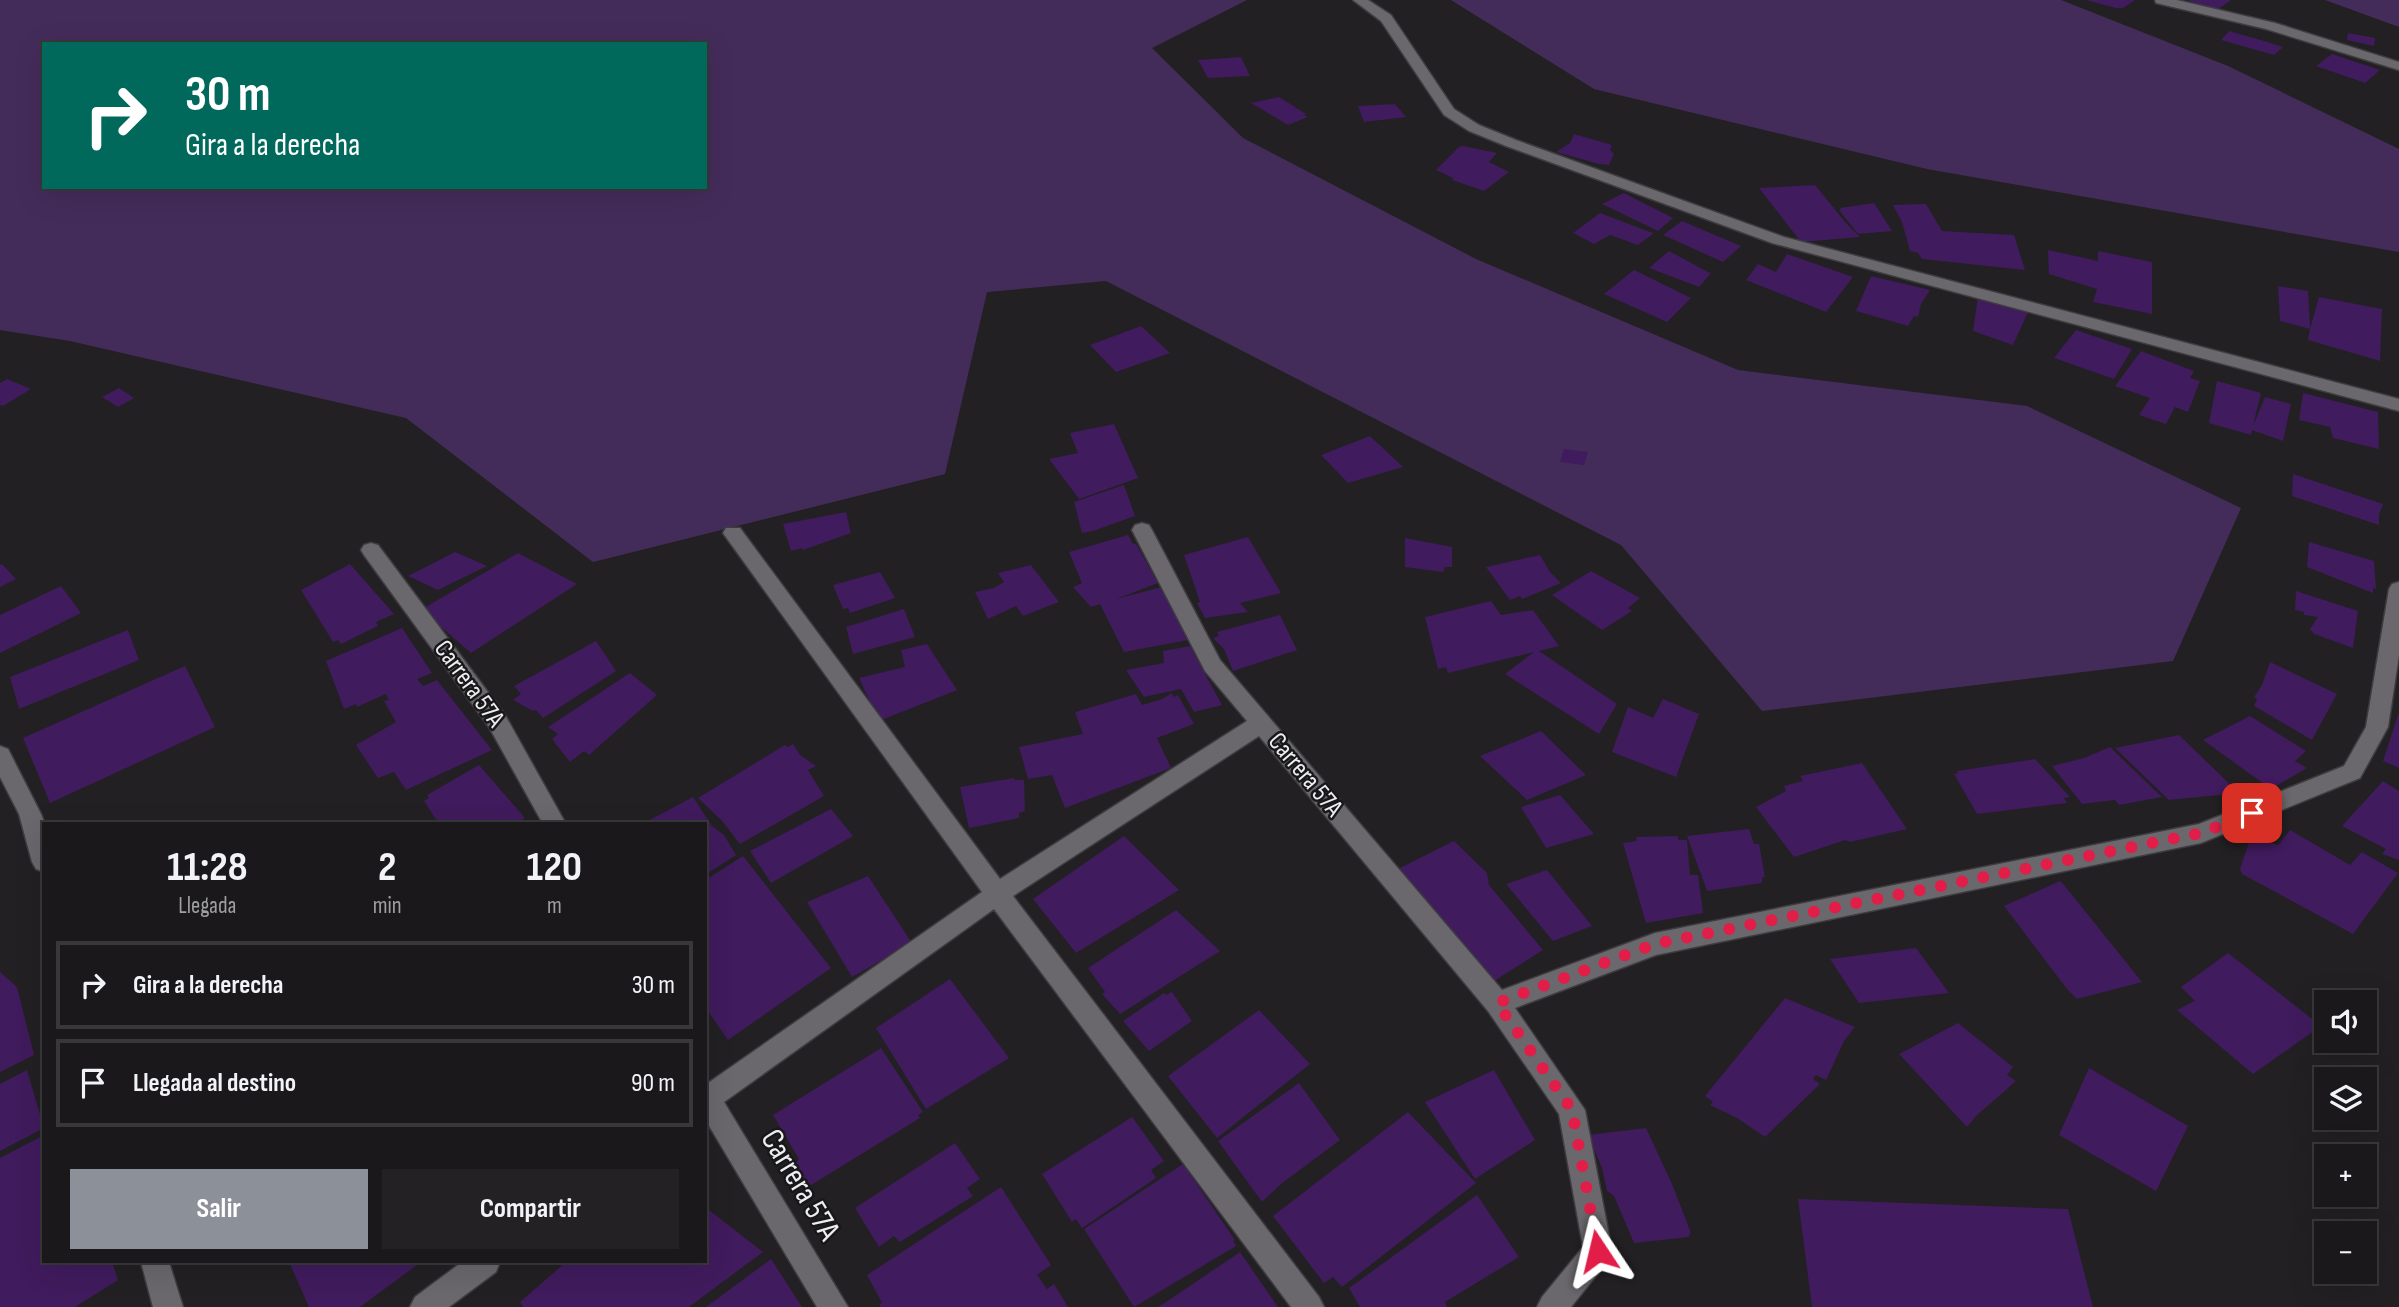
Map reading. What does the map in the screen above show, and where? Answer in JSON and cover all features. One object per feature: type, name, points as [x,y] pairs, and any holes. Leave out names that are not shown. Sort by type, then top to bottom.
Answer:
[{"type":"street","points":[[1359,0],[1387,18],[1450,112],[1474,128],[1511,143],[1778,240],[2399,405]]},
{"type":"street","points":[[2161,0],[2270,26],[2399,66]]},
{"type":"street","points":[[1142,530],[1212,665],[1261,723]]},
{"type":"street","points":[[733,533],[997,894],[1309,1307]]},
{"type":"street","name":"Carrera 57A","points":[[371,550],[497,721],[554,822]]},
{"type":"street","points":[[1497,1003],[1655,944],[2201,833],[2352,772],[2377,727],[2399,589]]},
{"type":"street","name":"Carrera 57A","points":[[707,1096],[997,894],[1261,723],[1497,1003],[1572,1110],[1598,1251],[1552,1307]]},
{"type":"street","points":[[0,755],[30,814],[42,855]]},
{"type":"street","name":"Carrera 57A","points":[[707,1099],[833,1307]]},
{"type":"street","points":[[155,1263],[168,1307]]},
{"type":"street","points":[[425,1307],[485,1263]]},
{"type":"shaded area","points":[[0,0],[1247,0],[1152,48],[1243,138],[1476,259],[1738,370],[2027,406],[2241,508],[2173,661],[1762,711],[1621,545],[1106,281],[987,292],[945,474],[593,562],[406,418],[70,341],[0,330]]},
{"type":"shaded area","points":[[1451,0],[2061,0],[2228,66],[2399,149],[2399,252],[1927,169],[1594,89]]},
{"type":"shaded area","points":[[2325,0],[2399,0],[2399,27]]},
{"type":"building","points":[[2086,0],[2135,0],[2123,8],[2116,8]]},
{"type":"building","points":[[2187,0],[2231,0],[2217,10]]},
{"type":"building","points":[[2229,31],[2283,47],[2274,55],[2221,40]]},
{"type":"building","points":[[2348,33],[2375,38],[2374,46],[2347,40]]},
{"type":"building","points":[[2332,54],[2380,70],[2365,83],[2316,66]]},
{"type":"building","points":[[1241,57],[1250,76],[1208,78],[1198,60]]},
{"type":"building","points":[[1279,97],[1308,117],[1288,125],[1251,103]]},
{"type":"building","points":[[1395,104],[1406,117],[1364,122],[1358,106]]},
{"type":"building","points":[[1574,134],[1612,145],[1610,150],[1614,154],[1609,165],[1556,152],[1570,143]]},
{"type":"building","points":[[1463,146],[1497,153],[1489,162],[1509,172],[1484,191],[1452,180],[1453,178],[1436,170]]},
{"type":"building","points":[[1815,185],[1860,237],[1801,242],[1759,188]]},
{"type":"building","points":[[1624,193],[1673,218],[1658,231],[1602,204]]},
{"type":"building","points":[[1874,203],[1892,231],[1858,234],[1839,210],[1840,208]]},
{"type":"building","points":[[1926,204],[1942,231],[2014,235],[2025,270],[1922,259],[1918,253],[1910,251],[1902,222],[1893,205]]},
{"type":"building","points":[[1600,213],[1653,234],[1638,245],[1610,235],[1594,244],[1573,233]]},
{"type":"building","points":[[1682,221],[1741,246],[1723,262],[1663,235]]},
{"type":"building","points":[[2048,250],[2098,261],[2098,251],[2152,262],[2152,314],[2093,302],[2097,289],[2049,274]]},
{"type":"building","points":[[1669,251],[1711,273],[1699,287],[1649,268]]},
{"type":"building","points":[[1787,254],[1853,277],[1826,312],[1746,280],[1758,264],[1776,272]]},
{"type":"building","points":[[1634,270],[1691,298],[1667,322],[1604,294]]},
{"type":"building","points":[[1871,276],[1930,290],[1921,304],[1918,317],[1914,316],[1908,326],[1856,311]]},
{"type":"building","points":[[2278,286],[2308,291],[2310,329],[2280,321]]},
{"type":"building","points":[[1978,296],[2028,312],[2013,345],[1973,331]]},
{"type":"building","points":[[2319,297],[2382,309],[2380,361],[2308,340]]},
{"type":"building","points":[[1141,326],[1170,353],[1116,372],[1090,345]]},
{"type":"building","points":[[2076,330],[2132,349],[2114,379],[2054,358]]},
{"type":"building","points":[[2141,351],[2194,371],[2190,378],[2200,381],[2188,412],[2175,407],[2166,424],[2139,415],[2150,398],[2115,386]]},
{"type":"building","points":[[7,379],[31,389],[3,406],[0,405],[0,383]]},
{"type":"building","points":[[2217,381],[2261,393],[2253,426],[2265,397],[2291,404],[2283,441],[2252,430],[2251,435],[2209,423]]},
{"type":"building","points":[[119,388],[134,398],[118,407],[102,397]]},
{"type":"building","points":[[2303,393],[2378,412],[2379,449],[2333,438],[2330,427],[2299,420]]},
{"type":"building","points":[[1114,424],[1138,478],[1079,499],[1049,459],[1078,453],[1070,433]]},
{"type":"building","points":[[1370,436],[1403,467],[1348,483],[1321,455]]},
{"type":"building","points":[[1564,449],[1588,452],[1584,465],[1560,462]]},
{"type":"building","points":[[2293,474],[2383,504],[2379,525],[2292,496]]},
{"type":"building","points":[[1124,485],[1135,516],[1082,533],[1074,502]]},
{"type":"building","points":[[846,512],[851,533],[803,550],[791,551],[783,524]]},
{"type":"building","points":[[1128,535],[1158,583],[1116,599],[1166,586],[1188,640],[1124,652],[1100,604],[1091,607],[1073,587],[1082,583],[1069,552]]},
{"type":"building","points":[[1248,537],[1281,593],[1240,603],[1248,612],[1205,618],[1197,603],[1200,602],[1184,555]]},
{"type":"building","points":[[1405,538],[1452,547],[1452,567],[1445,567],[1443,572],[1405,567]]},
{"type":"building","points":[[2309,542],[2374,561],[2376,589],[2373,588],[2373,593],[2307,567]]},
{"type":"building","points":[[455,552],[487,566],[438,590],[408,576]]},
{"type":"building","points":[[518,553],[577,584],[471,653],[433,620],[435,619],[424,608]]},
{"type":"building","points":[[1540,555],[1550,572],[1561,583],[1522,599],[1520,596],[1510,600],[1486,567]]},
{"type":"building","points":[[350,564],[394,614],[376,622],[378,626],[341,644],[338,640],[333,642],[301,590]]},
{"type":"building","points":[[0,565],[16,579],[0,587]]},
{"type":"building","points":[[1031,565],[1059,602],[1023,616],[1016,606],[988,619],[975,592],[994,588],[1004,582],[998,573]]},
{"type":"building","points":[[1591,571],[1640,598],[1628,608],[1632,611],[1602,630],[1552,595]]},
{"type":"building","points":[[880,572],[895,598],[850,613],[848,608],[843,609],[833,585]]},
{"type":"building","points":[[61,586],[81,613],[0,653],[0,615]]},
{"type":"building","points":[[2296,591],[2358,611],[2353,648],[2314,634],[2310,629],[2318,617],[2304,615],[2304,612],[2295,610]]},
{"type":"building","points":[[1491,601],[1501,615],[1533,610],[1559,646],[1539,651],[1617,704],[1599,734],[1505,674],[1534,652],[1448,673],[1446,667],[1438,669],[1425,617]]},
{"type":"building","points":[[904,609],[915,637],[853,654],[846,627]]},
{"type":"building","points":[[1280,615],[1297,650],[1233,671],[1224,649],[1213,638],[1219,636],[1217,632]]},
{"type":"building","points":[[402,628],[432,673],[417,679],[423,686],[437,680],[492,750],[406,790],[394,772],[378,778],[356,745],[396,722],[384,701],[389,700],[386,694],[357,707],[356,704],[344,709],[326,661]]},
{"type":"building","points":[[128,630],[139,660],[19,709],[10,677]]},
{"type":"building","points":[[596,641],[616,671],[543,718],[536,710],[533,711],[513,700],[521,694],[514,686]]},
{"type":"building","points":[[927,644],[957,690],[879,721],[859,678],[905,667],[901,650]]},
{"type":"building","points":[[1190,646],[1222,705],[1194,712],[1181,689],[1144,697],[1126,670],[1164,663],[1163,651]]},
{"type":"building","points":[[2270,662],[2337,694],[2312,740],[2254,706],[2257,699],[2254,697],[2262,685]]},
{"type":"building","points":[[185,666],[215,727],[50,803],[23,738]]},
{"type":"building","points":[[630,673],[657,695],[589,755],[584,751],[570,762],[552,739],[558,734],[548,727]]},
{"type":"building","points":[[1172,693],[1173,697],[1178,695],[1194,724],[1157,738],[1171,768],[1065,808],[1052,775],[1028,779],[1019,747],[1083,734],[1075,712],[1136,694],[1142,705]]},
{"type":"building","points":[[1663,699],[1699,714],[1676,777],[1612,752],[1628,707],[1653,718]]},
{"type":"building","points":[[2399,715],[2399,768],[2383,761]]},
{"type":"building","points":[[2250,716],[2306,751],[2295,761],[2307,768],[2271,789],[2203,740]]},
{"type":"building","points":[[1541,731],[1586,775],[1527,800],[1480,756]]},
{"type":"building","points":[[2179,735],[2239,793],[2169,800],[2115,748]]},
{"type":"building","points":[[793,744],[800,755],[816,766],[808,770],[824,796],[740,844],[722,821],[698,798],[785,745],[788,747]]},
{"type":"building","points":[[2110,747],[2162,797],[2119,805],[2115,800],[2082,804],[2052,766],[2084,758]]},
{"type":"building","points":[[2035,759],[2070,797],[2064,798],[2067,803],[1977,814],[1954,774],[1958,773],[1957,771]]},
{"type":"building","points":[[1862,763],[1907,829],[1850,842],[1845,840],[1794,857],[1756,807],[1786,791],[1784,786],[1803,781],[1800,776]]},
{"type":"building","points":[[479,765],[525,818],[517,822],[438,822],[424,801],[429,798],[427,795]]},
{"type":"building","points":[[1014,778],[1024,780],[1025,811],[1019,813],[1019,818],[969,828],[960,787]]},
{"type":"building","points":[[2383,781],[2399,791],[2399,860],[2382,854],[2386,849],[2342,826]]},
{"type":"building","points":[[1560,795],[1594,834],[1546,848],[1521,807]]},
{"type":"building","points":[[693,797],[712,826],[724,835],[736,855],[707,874],[707,822],[646,822]]},
{"type":"building","points":[[831,809],[853,836],[771,883],[750,851]]},
{"type":"building","points":[[1749,829],[1754,844],[1759,844],[1765,877],[1762,877],[1762,883],[1707,891],[1687,836]]},
{"type":"building","points":[[2290,830],[2350,865],[2362,852],[2398,873],[2353,934],[2242,874],[2240,869],[2251,836],[2278,845]]},
{"type":"building","points":[[1124,836],[1179,890],[1076,953],[1033,899]]},
{"type":"building","points":[[1677,836],[1679,840],[1687,840],[1690,875],[1698,875],[1703,913],[1646,923],[1623,843],[1637,841],[1636,837]]},
{"type":"building","points":[[1454,841],[1487,873],[1489,885],[1543,950],[1488,985],[1398,869]]},
{"type":"building","points":[[743,856],[831,968],[728,1040],[707,1010],[707,879]]},
{"type":"building","points":[[1547,870],[1592,926],[1553,941],[1506,884]]},
{"type":"building","points":[[868,876],[912,943],[852,977],[807,902]]},
{"type":"building","points":[[2060,881],[2142,982],[2077,999],[2067,989],[2004,906]]},
{"type":"building","points":[[1176,910],[1220,951],[1120,1014],[1102,994],[1105,992],[1088,968]]},
{"type":"building","points":[[1916,948],[1949,993],[1859,1003],[1830,959]]},
{"type":"building","points":[[2228,953],[2314,1021],[2314,1031],[2253,1074],[2177,1010],[2195,1001],[2181,987]]},
{"type":"building","points":[[0,972],[17,987],[34,1055],[0,1072]]},
{"type":"building","points":[[950,979],[1009,1058],[926,1109],[876,1028]]},
{"type":"building","points":[[1172,992],[1192,1021],[1149,1051],[1123,1021],[1164,993],[1166,995]]},
{"type":"building","points":[[1785,998],[1855,1027],[1844,1041],[1826,1080],[1816,1075],[1813,1079],[1820,1084],[1765,1137],[1737,1118],[1710,1105],[1713,1102],[1705,1096]]},
{"type":"building","points":[[1259,1010],[1310,1064],[1217,1138],[1168,1076]]},
{"type":"building","points":[[1958,1023],[2013,1067],[2007,1075],[2016,1081],[1967,1127],[1899,1054]]},
{"type":"building","points":[[881,1048],[923,1112],[918,1115],[920,1118],[808,1187],[793,1167],[799,1159],[773,1115]]},
{"type":"building","points":[[2089,1068],[2188,1126],[2156,1191],[2059,1135]]},
{"type":"building","points":[[27,1070],[42,1129],[0,1151],[0,1084]]},
{"type":"building","points":[[1494,1070],[1535,1140],[1475,1179],[1425,1102]]},
{"type":"building","points":[[1299,1083],[1340,1140],[1281,1184],[1262,1202],[1218,1141]]},
{"type":"building","points":[[1408,1112],[1476,1183],[1342,1287],[1333,1277],[1324,1283],[1273,1216]]},
{"type":"building","points":[[1132,1117],[1164,1161],[1151,1170],[1156,1178],[1082,1228],[1076,1219],[1072,1222],[1042,1174]]},
{"type":"building","points":[[1646,1128],[1672,1184],[1691,1233],[1689,1237],[1634,1243],[1614,1196],[1607,1191],[1602,1168],[1588,1135]]},
{"type":"building","points":[[42,1136],[42,1263],[112,1263],[118,1280],[75,1307],[0,1307],[0,1158]]},
{"type":"building","points":[[955,1143],[980,1179],[967,1188],[973,1196],[900,1242],[894,1236],[879,1247],[855,1208]]},
{"type":"building","points":[[1183,1164],[1235,1240],[1233,1241],[1236,1246],[1134,1307],[1084,1229]]},
{"type":"building","points":[[1001,1187],[1051,1265],[1037,1275],[1047,1289],[1054,1284],[1068,1307],[881,1307],[879,1304],[882,1303],[867,1275]]},
{"type":"building","points":[[1477,1195],[1519,1257],[1445,1302],[1447,1307],[1360,1307],[1349,1288]]},
{"type":"building","points":[[1798,1199],[2068,1209],[2093,1307],[1812,1307]]},
{"type":"building","points":[[707,1209],[763,1252],[689,1307],[523,1307],[520,1302],[565,1263],[707,1263]]},
{"type":"building","points":[[1240,1252],[1278,1307],[1158,1307],[1169,1300]]},
{"type":"building","points":[[771,1259],[802,1307],[706,1307]]},
{"type":"building","points":[[289,1263],[420,1263],[360,1307],[309,1307]]},
{"type":"route","points":[[1598,1251],[1572,1110],[1497,1003],[1655,944],[2201,833],[2252,813]]}]
